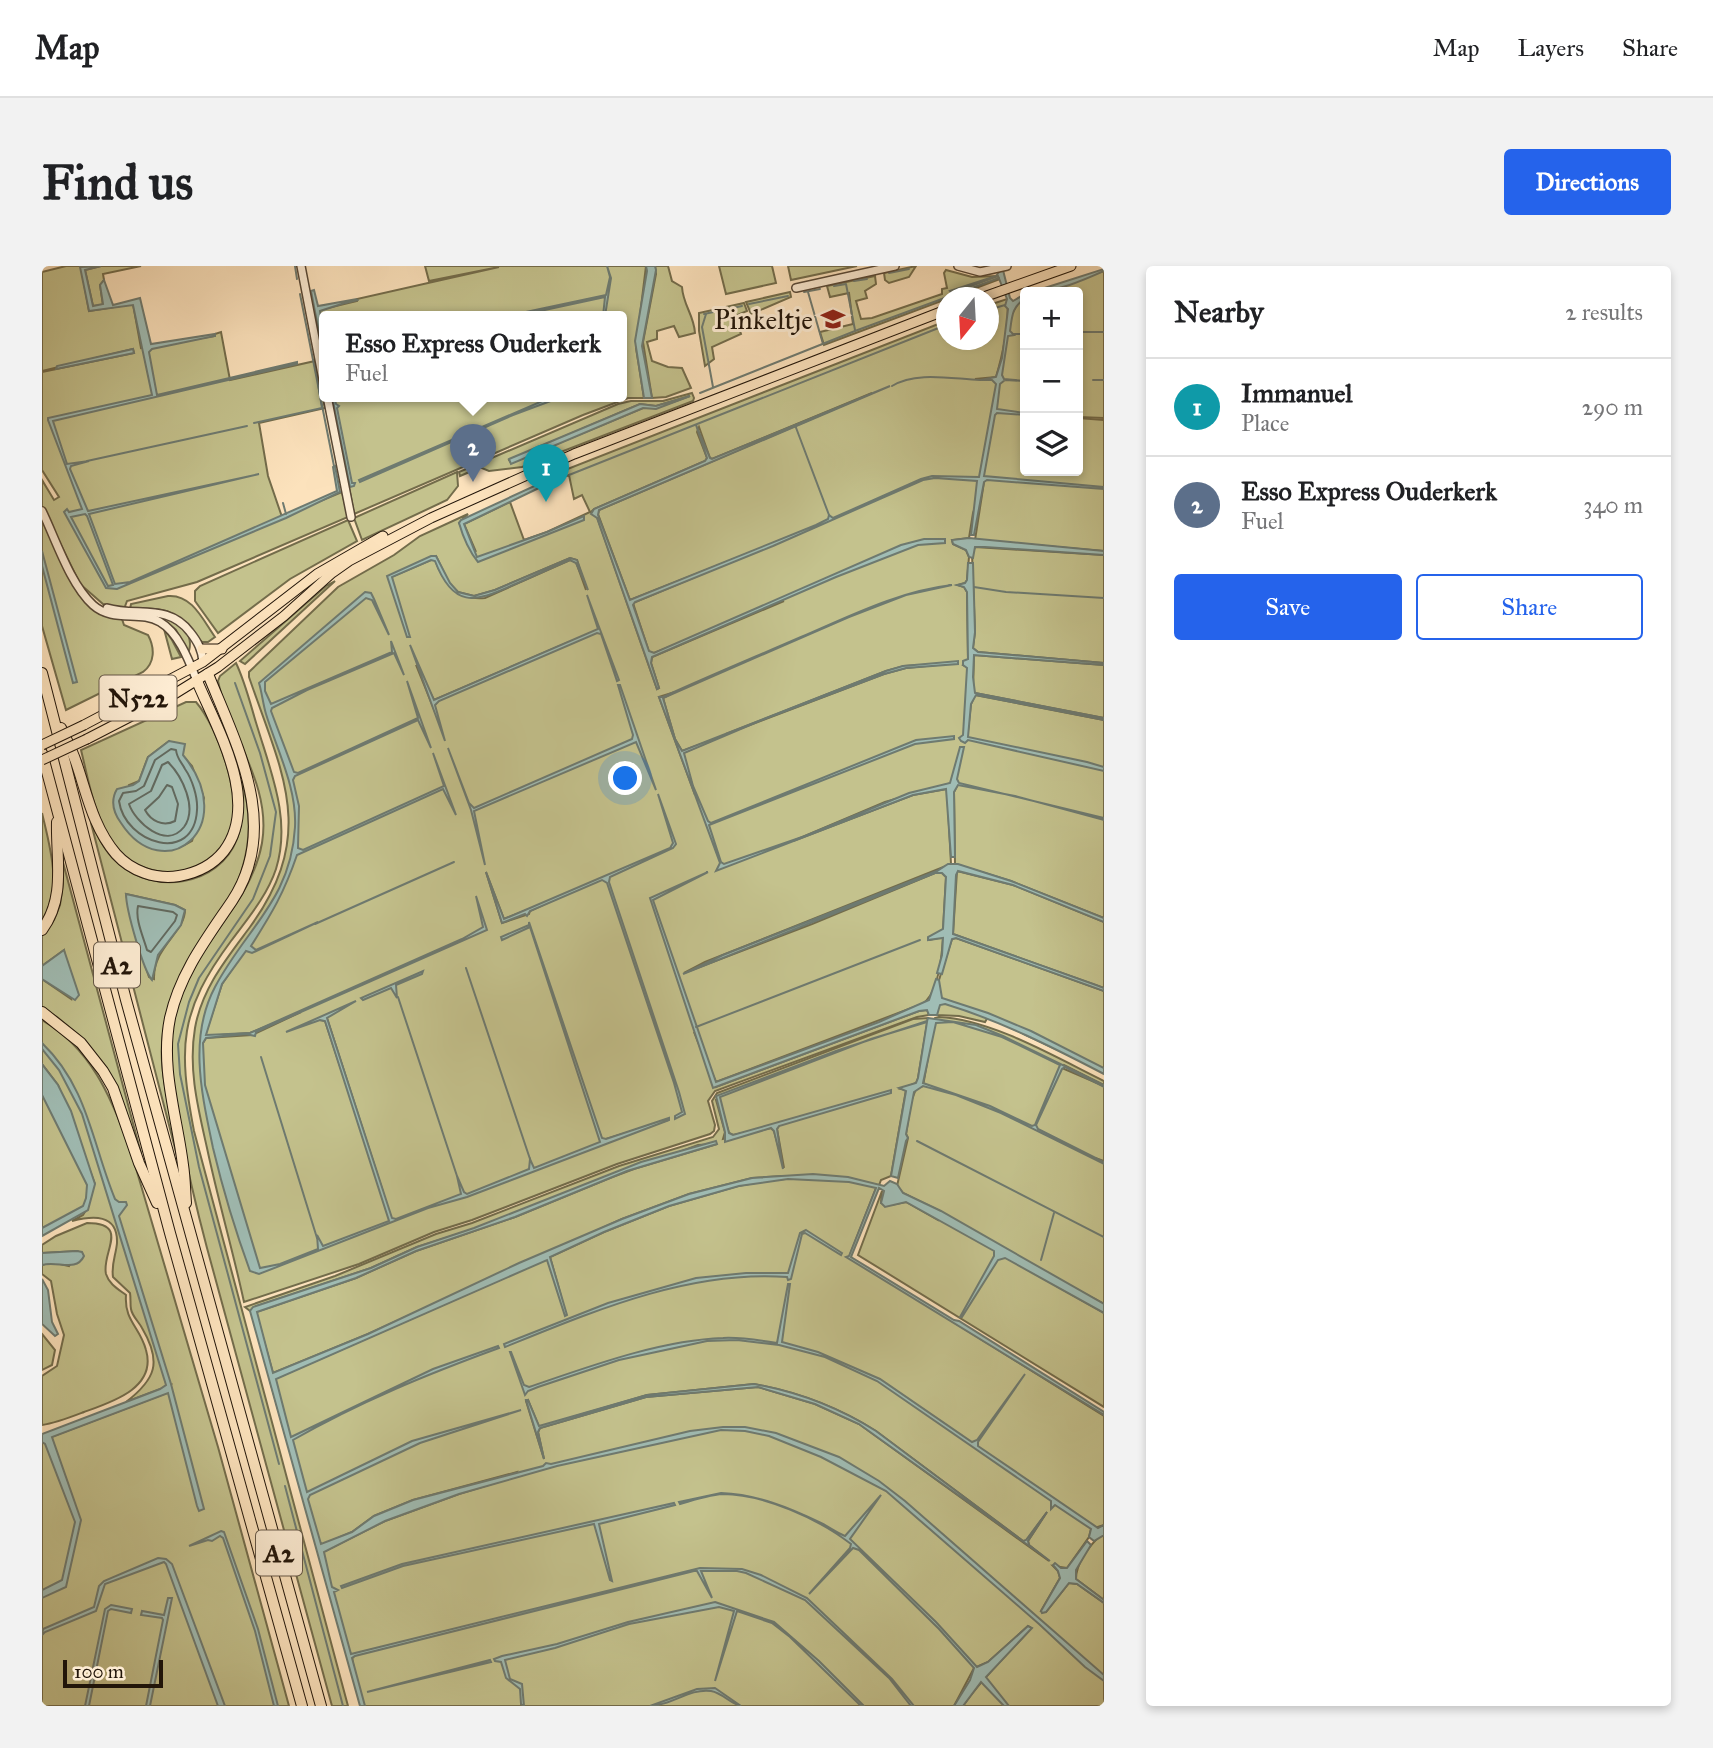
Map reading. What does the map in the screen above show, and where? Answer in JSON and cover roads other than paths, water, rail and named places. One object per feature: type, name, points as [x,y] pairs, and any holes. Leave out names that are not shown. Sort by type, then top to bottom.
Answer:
[{"type":"highway","name":"A2","points":[[42,673],[126,1000],[321,1706]]},
{"type":"highway","name":"A2","points":[[188,1224],[183,1164],[168,1076],[170,1018],[182,983],[199,949],[243,880],[253,846],[255,825],[254,804],[246,770],[208,674]]},
{"type":"highway","name":"A2","points":[[50,705],[75,759],[94,820],[111,848],[130,866],[139,870],[159,876],[188,875],[202,869],[221,854],[234,832],[239,808],[235,780],[197,681]]},
{"type":"highway","name":"A2","points":[[42,753],[170,1233],[302,1706]]},
{"type":"highway","name":"A2","points":[[42,930],[54,909],[59,888],[57,811]]},
{"type":"highway","name":"A2","points":[[42,1012],[81,1043],[113,1088],[139,1163],[170,1233]]},
{"type":"main road","points":[[999,291],[1071,266]]},
{"type":"main road","name":"N522","points":[[42,760],[197,681],[245,648],[349,561],[431,518],[574,454],[936,314]]},
{"type":"main road","name":"N522","points":[[42,745],[203,662],[223,649],[288,595],[351,553],[464,498],[562,455],[574,454]]},
{"type":"main road","points":[[202,649],[223,649]]},
{"type":"main road","points":[[203,662],[208,674]]},
{"type":"street","points":[[301,266],[319,359]]},
{"type":"street","points":[[796,288],[895,266]]},
{"type":"street","points":[[958,266],[980,272],[1006,266]]},
{"type":"street","points":[[328,402],[351,517]]},
{"type":"street","points":[[42,511],[77,584],[90,601],[97,608],[111,614],[160,621],[175,636],[197,681]]},
{"type":"street","points":[[90,601],[120,611],[156,611],[171,616],[185,626],[202,649],[203,662]]},
{"type":"street","points":[[191,669],[208,674]]},
{"type":"water","points":[[101,266],[85,270],[93,306],[103,304],[100,285],[104,280],[113,305],[140,298],[151,344],[215,334],[152,349],[149,352],[157,395],[297,362],[53,421],[67,464],[89,461],[71,466],[70,469],[88,511],[259,474],[89,514],[115,584],[130,582],[337,491],[335,466],[340,492],[286,518],[117,589],[106,588],[64,512],[67,509],[69,512],[82,509],[48,418],[152,395],[133,305],[89,311],[80,267]],"holes":[[[85,514],[113,585],[108,586],[71,517]]]},
{"type":"water","points":[[607,266],[611,278],[606,311],[604,311],[605,297],[531,311],[606,295],[610,277]]},
{"type":"water","points":[[646,266],[655,266],[656,270],[642,346],[652,398],[644,398],[635,341]]},
{"type":"water","points":[[999,266],[1002,266],[1010,298],[1013,301],[1020,297],[1020,303],[1013,312],[1010,331],[1014,335],[1008,336],[1002,375],[1004,379],[1020,381],[1005,380],[1000,384],[997,409],[1020,412],[1020,415],[995,415],[984,476],[1104,489],[987,480],[984,482],[974,535],[971,535],[977,481],[935,478],[923,480],[773,546],[635,602],[633,605],[649,651],[654,653],[901,545],[924,539],[945,539],[945,543],[918,545],[836,577],[652,657],[651,663],[659,688],[657,689],[597,518],[591,514],[594,509],[705,461],[707,458],[696,425],[712,459],[890,386],[599,510],[598,515],[630,600],[816,525],[828,519],[829,515],[833,518],[921,479],[932,476],[979,477],[996,384],[992,380],[980,380],[996,377],[1002,358],[1008,309],[998,276],[962,287],[996,276]]},
{"type":"water","points":[[1104,269],[1069,285],[1048,287]]},
{"type":"water","points":[[314,290],[318,306],[357,299],[319,311],[319,333],[311,291]]},
{"type":"water","points":[[133,349],[134,353],[56,369],[57,366]]},
{"type":"water","points":[[690,396],[656,409],[643,408],[511,464],[509,459],[640,404],[656,406]]},
{"type":"water","points":[[333,402],[339,406],[337,408],[352,483],[355,483],[350,487]]},
{"type":"water","points":[[540,402],[548,402],[360,482],[359,480]]},
{"type":"water","points":[[543,482],[543,486],[464,524],[477,557],[584,516],[584,520],[478,562],[464,539],[459,523],[461,520]]},
{"type":"water","points":[[969,538],[1104,551],[1104,555],[975,547],[973,558],[969,557],[966,550],[953,544],[952,540]]},
{"type":"water","points":[[42,551],[77,682],[73,683],[42,566]]},
{"type":"water","points":[[436,556],[450,583],[458,592],[474,596],[495,590],[570,558],[577,560],[588,590],[576,563],[570,560],[499,591],[476,598],[466,597],[449,587],[435,561],[431,560],[392,577],[410,637],[407,637],[387,576]]},
{"type":"water","points":[[968,563],[973,563],[973,648],[978,652],[1104,663],[974,655],[975,693],[1104,720],[976,695],[971,704],[968,737],[1087,762],[1104,767],[1104,771],[968,740],[965,743],[959,738],[963,735],[967,668],[963,661],[968,659],[967,592],[964,587],[957,585],[967,580]]},
{"type":"water","points":[[952,585],[908,595],[932,588]]},
{"type":"water","points":[[365,592],[371,593],[389,635],[372,600],[366,598],[265,682],[265,691],[271,704],[392,652],[391,641],[404,675],[394,653],[272,708],[294,772],[298,773],[418,718],[407,681],[431,748],[418,720],[295,776],[293,780],[299,806],[298,848],[303,850],[444,786],[433,753],[456,815],[443,789],[297,855],[277,902],[251,946],[256,950],[318,922],[252,953],[246,951],[222,984],[206,1035],[250,1033],[462,939],[483,927],[476,896],[487,930],[256,1032],[255,1036],[246,1034],[206,1038],[203,1043],[205,1085],[260,1268],[280,1264],[318,1249],[317,1235],[323,1246],[389,1221],[325,1021],[320,1020],[286,1032],[356,1001],[327,1018],[392,1218],[396,1219],[461,1194],[457,1176],[467,1194],[529,1169],[530,1159],[534,1168],[600,1142],[530,927],[502,940],[501,937],[529,925],[529,922],[602,1138],[669,1120],[467,1197],[428,1208],[259,1274],[250,1271],[213,1148],[200,1067],[202,1026],[215,987],[276,894],[292,852],[295,827],[293,798],[259,683]]},
{"type":"water","points":[[587,595],[619,680],[617,681],[601,634],[597,633],[439,701],[435,705],[445,741],[410,645],[434,700],[598,629]]},
{"type":"water","points":[[903,596],[663,698],[675,739],[682,751],[886,671],[903,666],[958,661],[958,664],[906,668],[884,674],[684,753],[693,786],[708,821],[711,823],[916,740],[954,736],[954,739],[915,744],[709,825],[721,862],[724,864],[805,836],[909,793],[950,783],[960,747],[964,747],[957,779],[959,783],[1004,794],[958,785],[954,792],[955,857],[951,857],[946,789],[913,795],[716,871],[720,863],[659,697]]},
{"type":"water","points":[[618,685],[656,790],[636,742],[474,811],[485,865],[471,810],[448,748],[469,803],[474,808],[632,739]]},
{"type":"water","points":[[169,741],[185,744],[183,755],[199,781],[204,805],[201,826],[190,841],[175,849],[157,850],[138,842],[121,823],[114,811],[113,802],[117,789],[139,781],[148,757]]},
{"type":"water","points":[[658,794],[676,844],[673,848],[610,877],[609,882],[679,1092],[685,1114],[675,1119],[675,1116],[682,1112],[674,1083],[607,883],[602,880],[530,911],[527,916],[525,914],[502,923],[486,872],[504,919],[670,848],[673,843]]},
{"type":"water","points":[[1033,801],[1104,818],[1104,820]]},
{"type":"water","points":[[948,864],[958,864],[1011,881],[1104,918],[1104,922],[1013,885],[958,871],[956,875],[953,934],[1104,988],[1104,991],[956,938],[952,939],[942,974],[937,973],[943,938],[928,940],[928,937],[943,929],[946,877],[942,873],[935,873],[683,974],[723,955],[937,871]]},
{"type":"water","points":[[708,872],[653,900],[716,1082],[879,1022],[929,1000],[936,979],[939,980],[942,998],[1031,1031],[1104,1068],[1104,1074],[1046,1044],[945,1004],[940,1005],[937,1015],[929,1015],[927,1010],[919,1011],[713,1088],[650,898]]},
{"type":"water","points":[[126,894],[175,905],[185,910],[181,925],[158,955],[152,980],[136,939]]},
{"type":"water","points":[[64,950],[79,995],[75,1000],[42,979],[42,966]]},
{"type":"water","points":[[423,971],[422,974],[396,985],[397,998],[391,988],[363,1000],[361,998]]},
{"type":"water","points":[[928,1018],[976,1025],[1003,1036],[1104,1085],[1065,1067],[1036,1125],[1038,1129],[1104,1164],[1001,1113],[956,1095],[923,1086],[914,1092],[906,1134],[908,1138],[898,1178],[891,1176],[906,1091],[899,1088],[916,1083],[927,1022],[889,1034],[927,1021]],"holes":[[[953,1022],[1002,1037],[1060,1065],[1035,1125],[923,1083],[936,1023]]]},
{"type":"water","points":[[863,1042],[720,1097],[729,1133],[733,1135],[891,1090],[891,1093],[779,1126],[777,1129],[783,1169],[771,1128],[725,1142],[716,1096]]},
{"type":"water","points":[[42,1043],[70,1078],[87,1116],[115,1199],[126,1202],[127,1205],[119,1216],[171,1384],[204,1509],[199,1511],[197,1506],[168,1393],[52,1437],[81,1520],[66,1587],[42,1598],[42,1590],[62,1580],[75,1522],[42,1442],[42,1434],[166,1385],[82,1114],[59,1070],[42,1049]]},
{"type":"water","points":[[42,1064],[58,1085],[71,1111],[95,1184],[88,1210],[42,1236],[42,1228],[83,1206],[87,1185],[42,1095]]},
{"type":"water","points":[[716,1141],[717,1144],[627,1171],[515,1217],[416,1251],[356,1278],[257,1312],[273,1373],[368,1334],[519,1263],[689,1194],[752,1178],[813,1174],[848,1177],[884,1186],[890,1181],[897,1184],[903,1193],[941,1211],[1104,1304],[1104,1313],[1005,1258],[998,1260],[960,1317],[994,1256],[994,1251],[906,1202],[885,1207],[881,1203],[884,1191],[879,1188],[851,1257],[959,1321],[1104,1412],[1104,1415],[846,1257],[849,1256],[876,1188],[849,1182],[788,1179],[739,1186],[669,1206],[550,1257],[567,1315],[565,1316],[547,1260],[276,1379],[291,1437],[433,1369],[498,1346],[499,1348],[394,1390],[293,1440],[307,1492],[412,1441],[521,1410],[420,1443],[310,1495],[308,1499],[321,1544],[352,1532],[374,1516],[413,1500],[546,1463],[690,1431],[745,1427],[776,1433],[839,1457],[879,1481],[1104,1675],[1104,1681],[886,1491],[821,1457],[769,1436],[721,1430],[557,1466],[459,1494],[385,1521],[324,1552],[332,1587],[338,1590],[334,1592],[351,1654],[700,1568],[742,1569],[761,1575],[807,1598],[892,1679],[914,1706],[911,1706],[889,1678],[805,1600],[746,1573],[701,1571],[712,1598],[697,1571],[694,1571],[355,1656],[352,1658],[365,1706],[360,1706],[250,1311],[253,1307],[371,1268],[417,1247],[474,1228],[641,1162]]},
{"type":"water","points":[[806,1230],[842,1253],[841,1255],[805,1233],[802,1234],[791,1279],[750,1277],[678,1287],[607,1307],[505,1347],[504,1344],[608,1303],[696,1278],[746,1273],[788,1273],[800,1233]]},
{"type":"water","points":[[77,1251],[84,1256],[76,1264],[42,1265],[42,1253]]},
{"type":"water","points":[[42,1279],[48,1290],[52,1322],[58,1334],[55,1336],[42,1324]]},
{"type":"water","points":[[788,1284],[782,1342],[818,1352],[880,1379],[972,1442],[977,1440],[1025,1374],[978,1442],[978,1446],[1098,1528],[1104,1525],[1104,1535],[1094,1541],[1089,1537],[1091,1529],[1055,1505],[1051,1509],[1051,1501],[877,1381],[825,1357],[779,1345],[737,1340],[707,1341],[619,1360],[538,1387],[525,1395],[510,1352],[524,1385],[529,1387],[624,1356],[674,1344],[730,1338],[777,1343]]},
{"type":"water","points":[[754,1384],[818,1401],[862,1422],[1023,1541],[1047,1512],[1028,1541],[1029,1545],[1050,1561],[859,1424],[815,1404],[758,1387],[646,1397],[540,1428],[538,1432],[544,1459],[526,1400],[539,1426],[647,1395]]},
{"type":"water","points":[[721,1493],[752,1498],[723,1494],[680,1504],[679,1502]]},
{"type":"water","points":[[881,1495],[850,1539],[936,1622],[977,1667],[988,1662],[1028,1626],[1032,1628],[986,1677],[1009,1706],[1004,1706],[981,1682],[963,1706],[954,1706],[974,1668],[939,1629],[859,1550],[853,1548],[809,1594],[851,1544],[823,1526],[776,1504],[809,1517],[845,1536]]},
{"type":"water","points":[[674,1503],[675,1505],[599,1524],[612,1581],[594,1524],[403,1566],[342,1588],[341,1586],[402,1564]]},
{"type":"water","points":[[224,1532],[258,1629],[278,1706],[274,1706],[255,1631],[223,1538],[220,1536],[212,1541],[189,1546]]},
{"type":"water","points":[[1087,1541],[1091,1545],[1076,1570],[1076,1579],[1104,1600],[1104,1603],[1077,1584],[1069,1583],[1046,1612],[1042,1613],[1060,1578],[1053,1565],[1055,1563],[1061,1568],[1067,1568]]},
{"type":"water","points":[[158,1558],[166,1559],[172,1564],[225,1706],[218,1706],[164,1562],[105,1584],[96,1611],[42,1635],[43,1629],[94,1607],[99,1586],[104,1581]]},
{"type":"water","points":[[168,1598],[172,1598],[150,1706],[146,1706],[163,1620],[141,1615],[142,1611],[164,1615]]},
{"type":"water","points":[[715,1602],[774,1622],[819,1661],[864,1706],[772,1623],[737,1611],[715,1681],[734,1611],[719,1607],[629,1624],[555,1648],[505,1660],[510,1679],[522,1684],[524,1706],[521,1704],[520,1689],[506,1678],[501,1662],[494,1659],[557,1644],[628,1622]]},
{"type":"water","points":[[111,1605],[132,1609],[131,1613],[111,1609],[108,1611],[89,1706],[85,1706],[105,1609]]},
{"type":"water","points":[[490,1660],[491,1662],[367,1692]]},
{"type":"water","points":[[715,1688],[741,1706],[715,1692],[703,1691],[650,1706],[697,1689]]},
{"type":"waterway","points":[[295,266],[297,279]]},
{"type":"waterway","points":[[889,273],[909,269]]},
{"type":"waterway","points":[[700,393],[855,331],[999,278]]},
{"type":"waterway","points":[[854,281],[867,279]]},
{"type":"waterway","points":[[834,286],[846,284],[855,330]]},
{"type":"waterway","points":[[804,292],[820,289]]},
{"type":"waterway","points":[[808,292],[823,344]]},
{"type":"waterway","points":[[300,294],[319,390]]},
{"type":"waterway","points":[[749,304],[788,296]]},
{"type":"waterway","points":[[345,303],[358,300]]},
{"type":"waterway","points":[[999,307],[1005,305]]},
{"type":"waterway","points":[[704,314],[742,306]]},
{"type":"waterway","points":[[706,314],[702,327],[713,387]]},
{"type":"waterway","points":[[569,475],[936,329]]},
{"type":"waterway","points":[[1083,332],[1104,332]]},
{"type":"waterway","points":[[1013,334],[1020,334]]},
{"type":"waterway","points":[[892,386],[923,377],[980,380]]},
{"type":"waterway","points":[[1093,380],[1104,380]]},
{"type":"waterway","points":[[318,383],[319,389]]},
{"type":"waterway","points":[[321,402],[334,466]]},
{"type":"waterway","points":[[254,423],[322,408],[321,402]]},
{"type":"waterway","points":[[795,425],[829,515]]},
{"type":"waterway","points":[[87,461],[247,426]]},
{"type":"waterway","points":[[283,503],[286,514]]},
{"type":"waterway","points":[[974,587],[1006,592],[1104,598]]},
{"type":"waterway","points":[[235,683],[260,753],[276,812],[270,856],[253,899],[199,978],[189,1002],[178,1044],[180,1074],[199,1167],[279,1464]]},
{"type":"waterway","points":[[315,924],[454,862]]},
{"type":"waterway","points":[[696,1027],[920,940]]},
{"type":"waterway","points":[[466,968],[530,1159]]},
{"type":"waterway","points":[[398,997],[457,1176]]},
{"type":"waterway","points":[[261,1057],[317,1238]]},
{"type":"waterway","points":[[917,1141],[1104,1237]]},
{"type":"waterway","points":[[1041,1260],[1054,1213]]},
{"type":"waterway","points":[[285,1486],[343,1706]]},
{"type":"place","name":"Pinkeltje","points":[[833,319]]},
{"type":"place","name":"Esso Express Ouderkerk","points":[[473,482]]},
{"type":"place","name":"Immanuel","points":[[546,502]]}]
